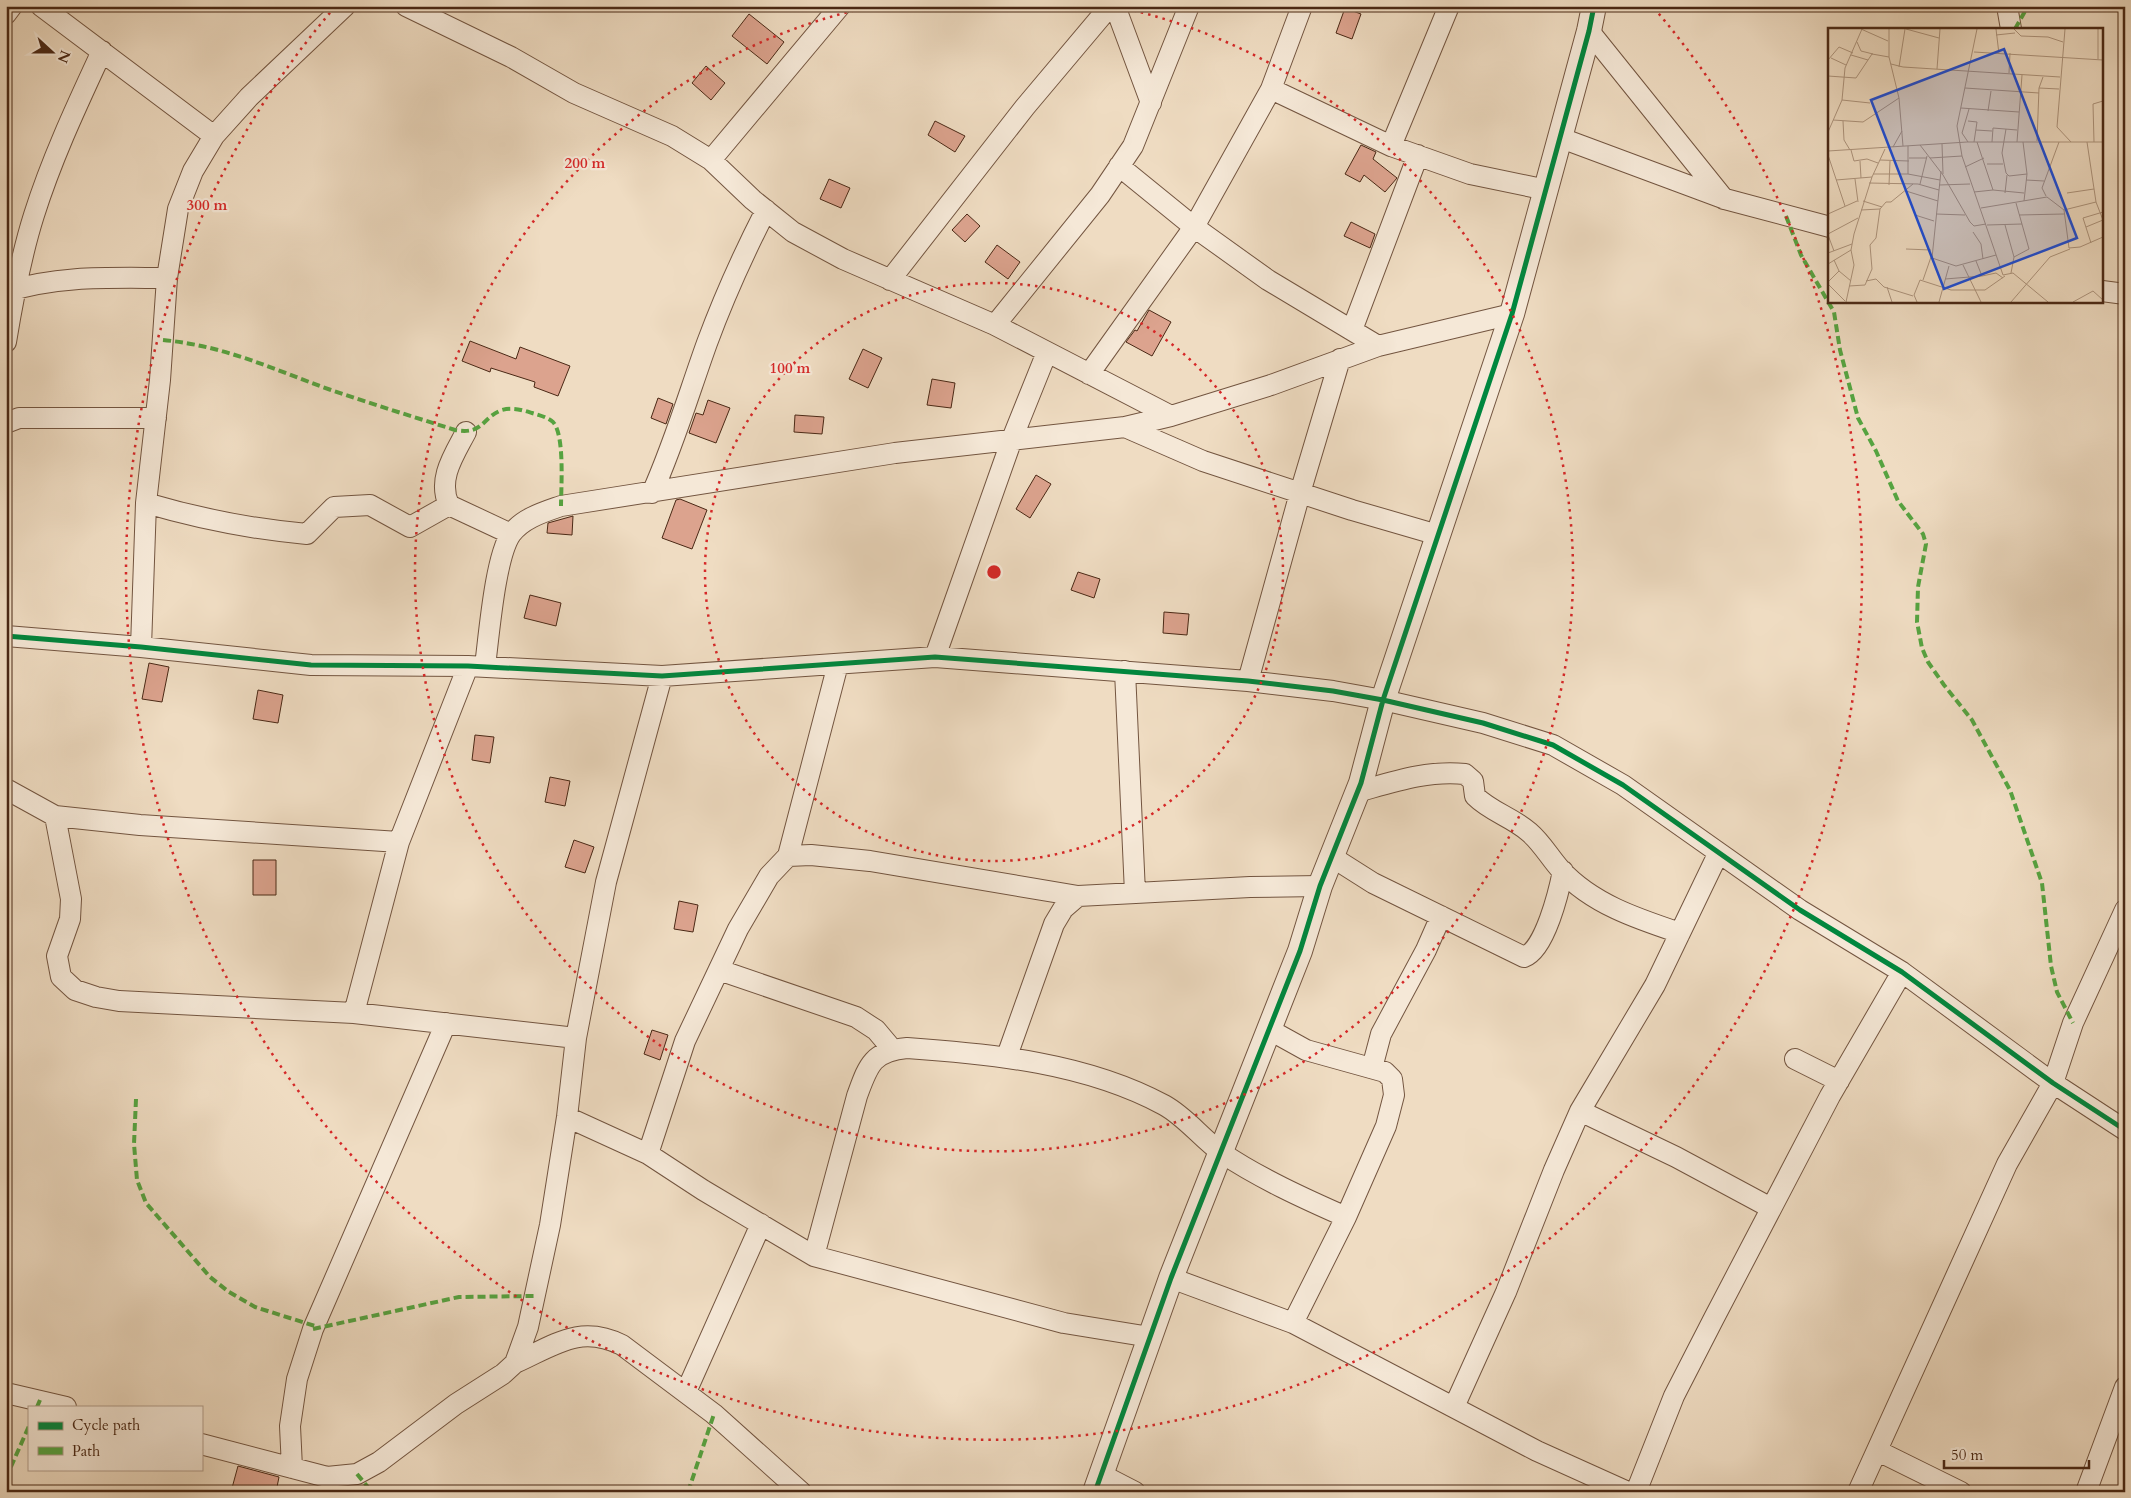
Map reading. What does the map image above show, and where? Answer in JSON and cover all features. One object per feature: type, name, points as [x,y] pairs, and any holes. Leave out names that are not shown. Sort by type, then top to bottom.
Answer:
[{"type":"street","points":[[6,14],[12,6]]},
{"type":"street","points":[[42,6],[214,136]]},
{"type":"street","points":[[142,647],[146,503],[156,418],[167,278],[178,210],[193,171],[214,136],[249,97],[345,6]]},
{"type":"street","points":[[406,6],[443,14],[511,57],[574,93],[672,136],[711,160],[793,232],[843,259],[995,325],[1171,416]]},
{"type":"street","points":[[711,160],[840,6]]},
{"type":"street","points":[[890,280],[1025,108],[1110,6]]},
{"type":"street","points":[[1114,6],[1151,103]]},
{"type":"street","points":[[995,325],[1100,195],[1133,146],[1189,6]]},
{"type":"street","points":[[1089,374],[1194,227],[1271,89],[1302,6]]},
{"type":"street","points":[[1392,146],[1449,6]]},
{"type":"street","points":[[1135,1492],[1099,1483],[1171,1278],[1300,951],[1320,886],[1357,792],[1384,700],[1512,314],[1561,138],[1594,6]]},
{"type":"street","points":[[2007,6],[2011,28]]},
{"type":"street","points":[[1589,31],[1724,199]]},
{"type":"street","points":[[6,342],[11,290],[37,206],[65,132],[102,52]]},
{"type":"street","points":[[1271,89],[1392,146],[1418,156],[1470,174],[1547,190]]},
{"type":"street","points":[[1561,138],[1724,199],[1828,226]]},
{"type":"street","points":[[1352,330],[1418,156]]},
{"type":"street","points":[[1119,166],[1194,227],[1268,280],[1378,346]]},
{"type":"street","points":[[652,493],[672,449],[715,324],[739,263],[766,210]]},
{"type":"street","points":[[11,290],[48,281],[80,278],[167,278]]},
{"type":"street","points":[[2104,290],[2125,294]]},
{"type":"street","points":[[354,1014],[399,842],[477,666],[502,558],[511,534],[529,518],[561,506],[895,453],[1125,427],[1171,416],[1271,385],[1378,346],[1512,314]]},
{"type":"street","points":[[935,657],[1012,439],[1047,352]]},
{"type":"street","points":[[1248,680],[1300,493],[1340,360]]},
{"type":"street","points":[[6,423],[19,418],[156,418]]},
{"type":"street","points":[[1125,427],[1203,461],[1438,535]]},
{"type":"street","points":[[466,432],[446,475],[443,492],[449,505],[511,534]]},
{"type":"street","points":[[146,503],[190,516],[255,529],[307,534],[334,507],[370,505],[410,526],[449,505]]},
{"type":"street","points":[[6,636],[142,647],[310,665],[477,666],[662,676],[935,657],[1248,680],[1384,700],[1483,724],[1553,746],[1623,785],[1718,854],[1800,910],[1902,972],[2054,1083],[2125,1130]]},
{"type":"street","points":[[648,1154],[685,1041],[738,929],[769,876],[788,856],[838,664]]},
{"type":"street","points":[[1125,671],[1135,893]]},
{"type":"street","points":[[515,1363],[528,1327],[550,1225],[567,1117],[576,1038],[606,882],[662,676]]},
{"type":"street","points":[[1357,792],[1414,775],[1450,772],[1465,774],[1472,781],[1474,796],[1487,807],[1506,815],[1529,831],[1563,871],[1585,890],[1634,917],[1680,932]]},
{"type":"street","points":[[6,789],[22,800],[55,816],[150,826],[399,842]]},
{"type":"street","points":[[55,816],[71,899],[70,919],[57,956],[61,977],[75,990],[96,998],[119,1001],[354,1014],[576,1038]]},
{"type":"street","points":[[788,856],[811,854],[870,861],[1078,896],[1250,887],[1320,886]]},
{"type":"street","points":[[1454,1407],[1506,1292],[1554,1170],[1580,1111],[1655,985],[1718,854]]},
{"type":"street","points":[[1332,857],[1373,883],[1519,956],[1530,955],[1546,928],[1555,904],[1563,871]]},
{"type":"street","points":[[1007,1056],[1054,924],[1064,909],[1078,896]]},
{"type":"street","points":[[1858,1492],[2007,1164],[2054,1083],[2073,1024],[2125,910]]},
{"type":"street","points":[[1372,1068],[1381,1034],[1426,950],[1441,916]]},
{"type":"street","points":[[719,970],[823,1004],[856,1017],[876,1030],[892,1050]]},
{"type":"street","points":[[1636,1492],[1674,1396],[1838,1081],[1902,972]]},
{"type":"street","points":[[292,1468],[290,1426],[297,1379],[313,1329],[446,1023]]},
{"type":"street","points":[[1268,1029],[1306,1050],[1385,1072],[1392,1079],[1394,1095],[1386,1126],[1346,1217],[1293,1323]]},
{"type":"street","points":[[814,1256],[857,1096],[867,1070],[877,1056],[892,1050],[914,1049],[1007,1056],[1112,1083],[1152,1099],[1182,1116],[1221,1152],[1301,1197],[1346,1217]]},
{"type":"street","points":[[1794,1059],[1838,1081]]},
{"type":"street","points":[[1580,1111],[1676,1157],[1771,1208]]},
{"type":"street","points":[[567,1117],[648,1154],[703,1190],[814,1256],[1064,1323],[1150,1338]]},
{"type":"street","points":[[686,1392],[760,1224]]},
{"type":"street","points":[[1171,1278],[1293,1323],[1537,1451],[1628,1492]]},
{"type":"street","points":[[202,1444],[292,1468],[327,1484],[357,1474],[379,1462],[456,1404],[504,1374],[515,1363],[567,1339],[590,1335],[605,1337],[622,1345],[686,1392],[714,1414],[801,1492]]},
{"type":"street","points":[[2086,1492],[2117,1427],[2125,1387]]},
{"type":"street","points":[[6,1393],[62,1406]]},
{"type":"street","points":[[1878,1451],[1961,1492]]},
{"type":"building","points":[[1345,8],[1361,14],[1352,39],[1336,33]]},
{"type":"building","points":[[749,14],[784,42],[767,64],[732,36]]},
{"type":"building","points":[[706,66],[725,83],[711,100],[692,83]]},
{"type":"building","points":[[935,121],[965,136],[955,152],[928,135]]},
{"type":"building","points":[[1361,145],[1376,152],[1373,159],[1397,178],[1385,192],[1364,175],[1360,182],[1345,174]]},
{"type":"building","points":[[829,179],[850,188],[841,208],[820,199]]},
{"type":"building","points":[[967,214],[980,226],[965,242],[952,230]]},
{"type":"building","points":[[1351,222],[1375,234],[1370,248],[1344,236]]},
{"type":"building","points":[[997,245],[1020,262],[1008,279],[985,262]]},
{"type":"building","points":[[1149,310],[1171,322],[1152,356],[1126,342],[1135,330],[1137,331]]},
{"type":"building","points":[[470,341],[516,359],[520,347],[570,366],[558,396],[534,387],[535,382],[491,368],[490,372],[462,361]]},
{"type":"building","points":[[863,349],[882,358],[868,388],[849,379]]},
{"type":"building","points":[[932,379],[955,383],[951,408],[927,405]]},
{"type":"building","points":[[658,398],[673,404],[666,424],[651,418]]},
{"type":"building","points":[[708,400],[730,408],[716,443],[689,433],[696,413],[703,415]]},
{"type":"building","points":[[795,415],[824,417],[822,434],[794,432]]},
{"type":"building","points":[[1036,475],[1051,484],[1030,518],[1016,509]]},
{"type":"building","points":[[680,499],[707,510],[692,549],[662,538],[676,500]]},
{"type":"building","points":[[573,516],[572,535],[547,533],[548,523]]},
{"type":"building","points":[[1078,572],[1100,579],[1094,598],[1071,590]]},
{"type":"building","points":[[530,595],[561,603],[556,626],[524,618]]},
{"type":"building","points":[[1164,612],[1189,614],[1187,635],[1163,633]]},
{"type":"building","points":[[149,663],[169,667],[162,702],[142,699]]},
{"type":"building","points":[[258,690],[283,695],[278,723],[253,719]]},
{"type":"building","points":[[475,735],[494,737],[490,763],[472,760]]},
{"type":"building","points":[[550,777],[570,781],[565,806],[545,802]]},
{"type":"building","points":[[574,840],[594,847],[585,873],[565,867]]},
{"type":"building","points":[[253,860],[276,860],[276,895],[253,895]]},
{"type":"building","points":[[679,901],[698,905],[693,932],[674,929]]},
{"type":"building","points":[[652,1030],[668,1035],[660,1060],[644,1054]]},
{"type":"building","points":[[238,1466],[279,1477],[276,1492],[250,1492],[232,1488]]},
{"type":"marked path","points":[[2016,28],[2028,6]]},
{"type":"marked path","points":[[1786,216],[1801,255],[1828,302]]},
{"type":"marked path","points":[[1828,302],[1834,312],[1840,350],[1858,418],[1876,451],[1898,501],[1923,534],[1926,544],[1918,587],[1917,622],[1922,648],[1928,662],[1972,720],[2010,790],[2042,883],[2051,966],[2057,992],[2073,1023]]},
{"type":"marked path","points":[[163,340],[208,347],[228,353],[331,390],[455,430],[464,431],[477,428],[495,413],[506,409],[521,410],[546,417],[553,422],[559,438],[562,462],[561,506]]},
{"type":"marked path","points":[[136,1099],[134,1144],[137,1180],[146,1203],[210,1277],[229,1292],[255,1307],[315,1326]]},
{"type":"marked path","points":[[313,1329],[459,1297],[534,1296]]},
{"type":"marked path","points":[[37,1406],[40,1400]]},
{"type":"marked path","points":[[688,1492],[714,1414]]},
{"type":"marked path","points":[[6,1478],[28,1428]]},
{"type":"marked path","points":[[357,1474],[372,1492]]},
{"type":"cycle path","points":[[1095,1492],[1171,1278],[1300,951],[1320,886],[1361,783],[1383,700],[1512,314],[1589,31],[1594,6]]},
{"type":"cycle path","points":[[6,636],[141,647],[311,665],[468,666],[662,676],[935,657],[1248,681],[1333,691],[1383,700],[1483,723],[1553,745],[1623,785],[1800,910],[1902,972],[2053,1083],[2125,1130]]}]
